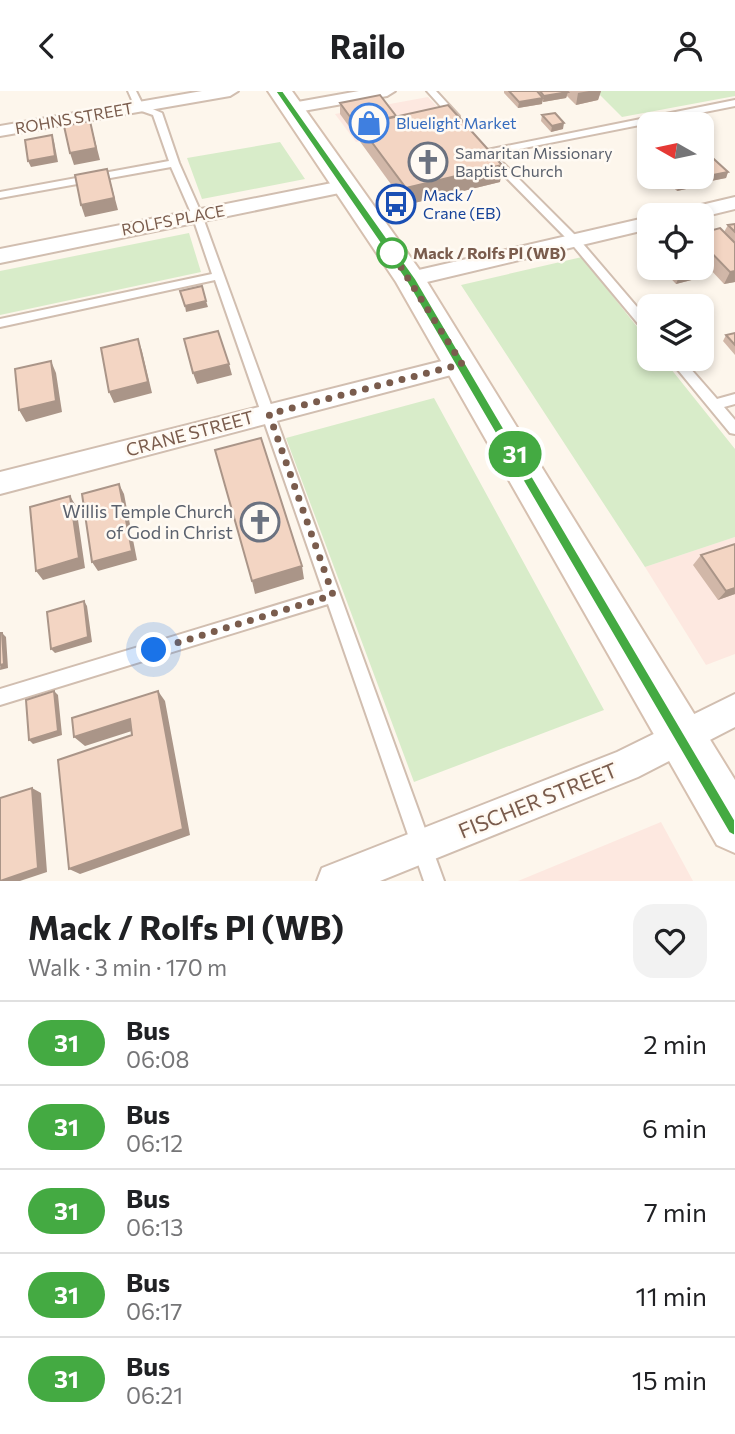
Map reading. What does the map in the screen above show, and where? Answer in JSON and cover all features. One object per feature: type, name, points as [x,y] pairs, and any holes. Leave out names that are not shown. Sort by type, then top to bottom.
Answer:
[{"type":"main road","points":[[286,99],[410,279],[735,827]]},
{"type":"street","name":"ROHNS STREET","points":[[0,131],[135,99],[230,91]]},
{"type":"street","points":[[286,99],[387,91]]},
{"type":"street","name":"ROLFS PLACE","points":[[0,256],[347,186]]},
{"type":"street","points":[[714,208],[735,203]]},
{"type":"street","points":[[410,279],[637,226]]},
{"type":"street","name":"CRANE STREET","points":[[0,483],[462,364]]},
{"type":"street","name":"FISCHER STREET","points":[[335,881],[626,765],[735,710]]},
{"type":"lane","points":[[431,91],[468,132]]},
{"type":"lane","points":[[135,99],[157,113],[174,163],[197,215],[434,881]]},
{"type":"lane","points":[[487,153],[735,103]]},
{"type":"lane","points":[[478,142],[574,240],[637,315]]},
{"type":"lane","points":[[0,195],[174,163]]},
{"type":"lane","points":[[0,323],[218,276]]},
{"type":"lane","points":[[685,371],[735,429]]},
{"type":"lane","points":[[715,405],[735,399]]},
{"type":"lane","points":[[0,697],[333,595]]},
{"type":"shaded area","points":[[428,97],[449,119],[356,142],[335,114]]},
{"type":"shaded area","points":[[735,537],[735,654],[706,665],[645,567]]},
{"type":"shaded area","points":[[661,822],[693,881],[518,881]]},
{"type":"green space","points":[[596,91],[735,91],[735,96],[637,112],[622,117]]},
{"type":"green space","points":[[280,142],[305,179],[202,199],[187,158]]},
{"type":"green space","points":[[189,233],[201,272],[0,315],[0,271]]},
{"type":"green space","points":[[582,257],[637,327],[637,371],[673,371],[735,449],[735,537],[645,567],[461,285]]},
{"type":"green space","points":[[434,398],[604,710],[414,782],[286,438]]},
{"type":"building","points":[[509,91],[537,91],[543,98],[519,102]]},
{"type":"building","points":[[540,91],[567,91],[568,92],[544,96]]},
{"type":"building","points":[[380,95],[396,116],[359,125],[359,129],[340,103]]},
{"type":"building","name":"Samaritan Missionary Baptist Church","points":[[448,105],[502,165],[406,188],[359,125]]},
{"type":"building","points":[[555,113],[564,123],[552,126],[542,115]]},
{"type":"building","points":[[90,121],[96,148],[70,153],[64,126]]},
{"type":"building","points":[[52,135],[55,156],[28,161],[25,140]]},
{"type":"building","points":[[714,159],[728,172],[714,175]]},
{"type":"building","points":[[107,169],[114,198],[81,205],[75,175]]},
{"type":"building","points":[[720,228],[735,243],[735,271],[730,272],[714,255],[714,230]]},
{"type":"building","points":[[202,286],[206,301],[185,306],[180,291]]},
{"type":"building","points":[[218,331],[229,364],[193,373],[184,339]]},
{"type":"building","points":[[735,333],[735,345],[726,335]]},
{"type":"building","points":[[138,339],[148,382],[109,392],[101,348]]},
{"type":"building","points":[[51,361],[56,401],[19,410],[15,369]]},
{"type":"building","name":"Willis Temple Church of God in Christ","points":[[261,438],[302,566],[252,581],[215,450]]},
{"type":"building","points":[[119,484],[132,551],[92,562],[82,494]]},
{"type":"building","points":[[70,496],[79,558],[36,571],[30,507]]},
{"type":"building","points":[[735,544],[735,588],[726,591],[701,555]]},
{"type":"building","points":[[84,601],[88,637],[51,649],[47,612]]},
{"type":"building","points":[[0,633],[4,664],[0,665]]},
{"type":"building","points":[[54,691],[58,731],[29,740],[26,700]]},
{"type":"building","points":[[158,691],[183,829],[69,869],[58,760],[132,735],[130,719],[74,737],[72,718]]},
{"type":"building","points":[[32,788],[38,868],[0,881],[0,798]]},
{"type":"bus line","name":"31","points":[[280,91],[410,279],[735,827]]},
{"type":"place","name":"Bluelight Market","points":[[369,123]]},
{"type":"place","name":"Samaritan Missionary Baptist Church","points":[[428,162]]},
{"type":"place","name":"Mack / Crane (EB)","points":[[396,204]]},
{"type":"place","name":"Mack / Rolfs Pl (WB)","points":[[392,253]]},
{"type":"place","name":"Willis Temple Church of God in Christ","points":[[260,522]]},
{"type":"route","points":[[154,650],[333,595],[269,414],[462,364],[387,245],[392,253]]}]
